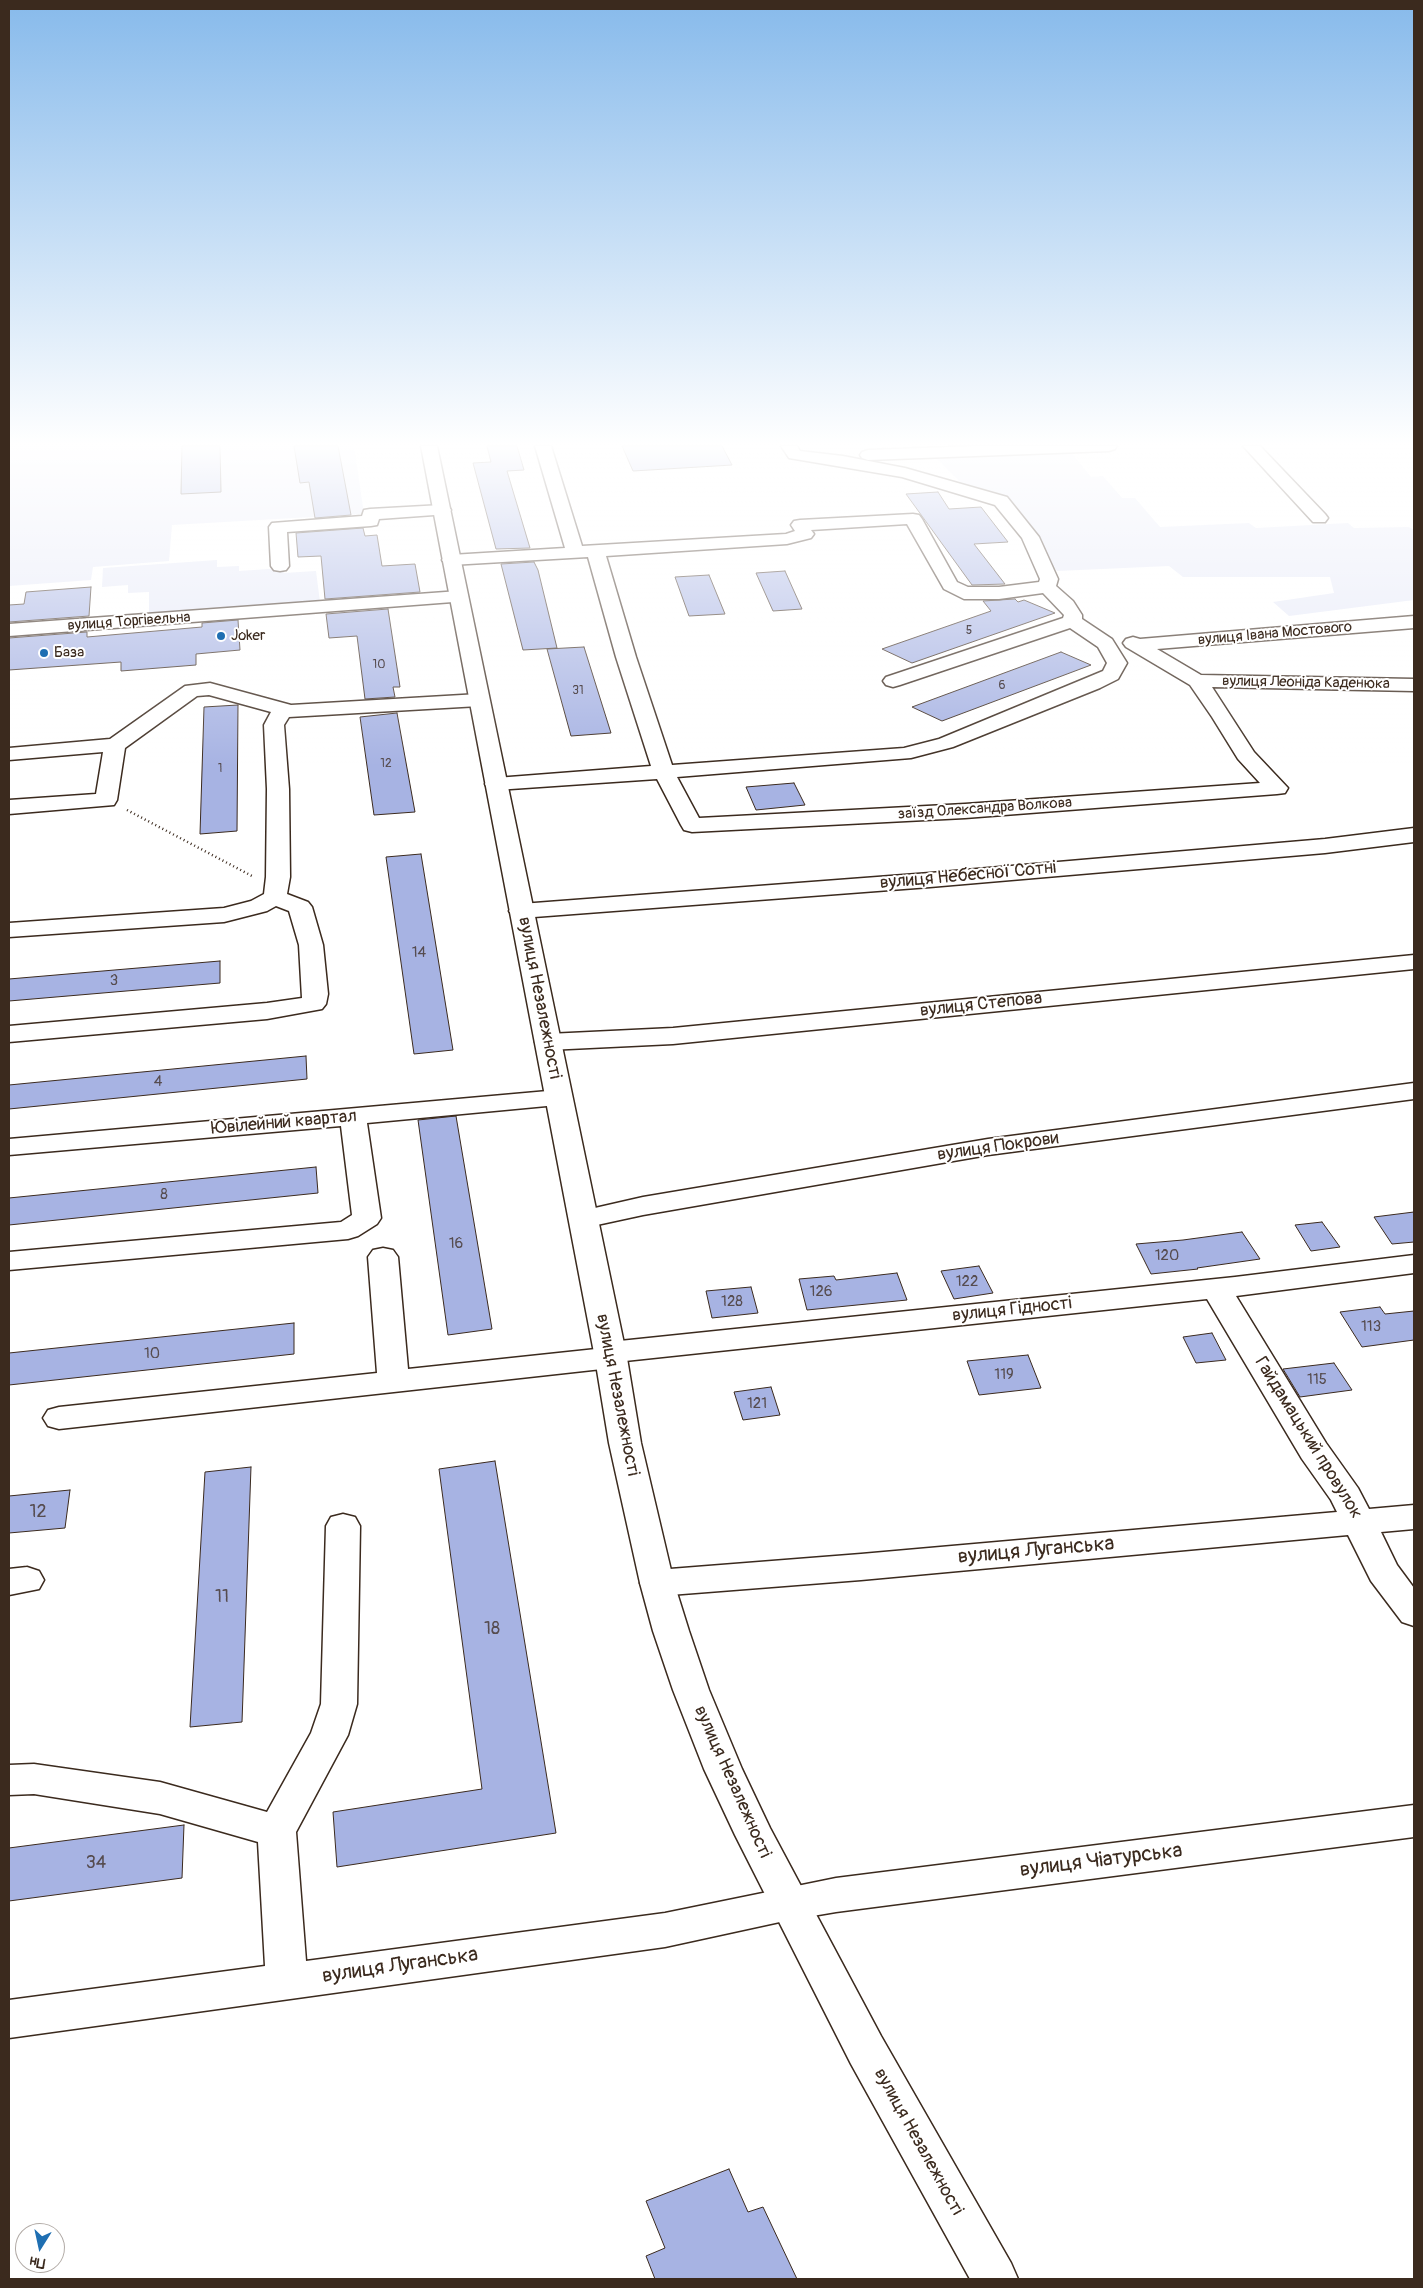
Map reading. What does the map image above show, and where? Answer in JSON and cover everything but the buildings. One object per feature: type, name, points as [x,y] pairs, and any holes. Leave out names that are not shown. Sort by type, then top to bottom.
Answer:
[{"type":"street","points":[[279,553],[280,566]]},
{"type":"street","name":"вулиця Незалежності","points":[[450,553],[610,1355],[625,1443],[657,1583],[691,1690],[754,1835],[866,2050],[995,2279]]},
{"type":"street","points":[[451,560],[551,553]]},
{"type":"street","points":[[596,553],[626,657],[664,772]]},
{"type":"street","points":[[932,553],[950,585],[964,593],[999,593],[1047,587]]},
{"type":"street","points":[[1037,553],[1049,580],[1047,587]]},
{"type":"street","points":[[1047,587],[1066,605],[1073,615],[1072,621]]},
{"type":"street","name":"вулиця Торгівельна","points":[[9,630],[459,598]]},
{"type":"street","points":[[496,784],[904,754],[946,743],[1094,684],[1111,675],[1118,663],[1105,643],[1072,621]]},
{"type":"street","points":[[893,681],[1072,621],[1136,645],[1197,681]]},
{"type":"street","name":"вулиця Івана Мостового","points":[[1136,645],[1412,625]]},
{"type":"street","name":"заїзд Олександра Волкова","points":[[664,772],[692,825],[965,811],[1277,788],[1245,755],[1222,716],[1197,681]]},
{"type":"street","name":"вулиця Леоніда Каденюка","points":[[1197,681],[1414,685]]},
{"type":"street","points":[[9,754],[115,745],[192,690],[210,689],[291,710],[479,700]]},
{"type":"street","points":[[9,930],[224,915],[259,906],[276,892],[278,789],[274,725],[283,708]]},
{"type":"street","points":[[9,807],[106,800],[115,745]]},
{"type":"street","name":"вулиця Небесної Сотні","points":[[521,910],[930,880],[1325,846],[1414,835]]},
{"type":"street","points":[[9,1034],[267,1011],[313,1004],[315,994],[311,945],[300,908],[276,892]]},
{"type":"street","name":"вулиця Степова","points":[[548,1042],[673,1036],[1414,962]]},
{"type":"street","name":"вулиця Покрови","points":[[583,1219],[652,1204],[988,1147],[1414,1091]]},
{"type":"street","name":"Ювілейний квартал","points":[[9,1146],[559,1098]]},
{"type":"street","points":[[9,1261],[348,1230],[367,1218],[353,1117]]},
{"type":"street","points":[[383,1257],[394,1383]]},
{"type":"street","name":"вулиця Гідності","points":[[59,1418],[394,1383],[610,1355],[1216,1289],[1414,1264]]},
{"type":"street","name":"Гайдамацький провулок","points":[[1216,1289],[1314,1451],[1346,1496],[1383,1572],[1414,1613]]},
{"type":"street","name":"вулиця Луганська","points":[[657,1583],[861,1567],[1414,1517]]},
{"type":"street","points":[[287,1981],[277,1831],[329,1735],[339,1704],[343,1526]]},
{"type":"street","points":[[9,1780],[34,1779],[160,1798],[277,1831]]},
{"type":"street","name":"вулиця Чіатурська","points":[[789,1902],[922,1883],[1414,1821]]},
{"type":"street","name":"вулиця Луганська","points":[[9,2019],[665,1930],[789,1902]]},
{"type":"path","points":[[106,800],[276,892]]},
{"type":"shaded area","points":[[9,553],[170,553],[169,561],[93,567],[91,580],[9,586]]},
{"type":"shaded area","points":[[1042,553],[1414,553],[1414,600],[1289,616],[1273,602],[1334,593],[1330,577],[1183,577],[1169,566],[1057,571]]},
{"type":"shaded area","points":[[217,560],[217,567],[239,566],[239,571],[283,568],[284,573],[316,571],[320,602],[149,614],[149,592],[128,593],[128,585],[102,587],[103,568]]},
{"type":"place","name":"Joker","points":[[221,636]]},
{"type":"place","name":"База","points":[[44,653]]}]
